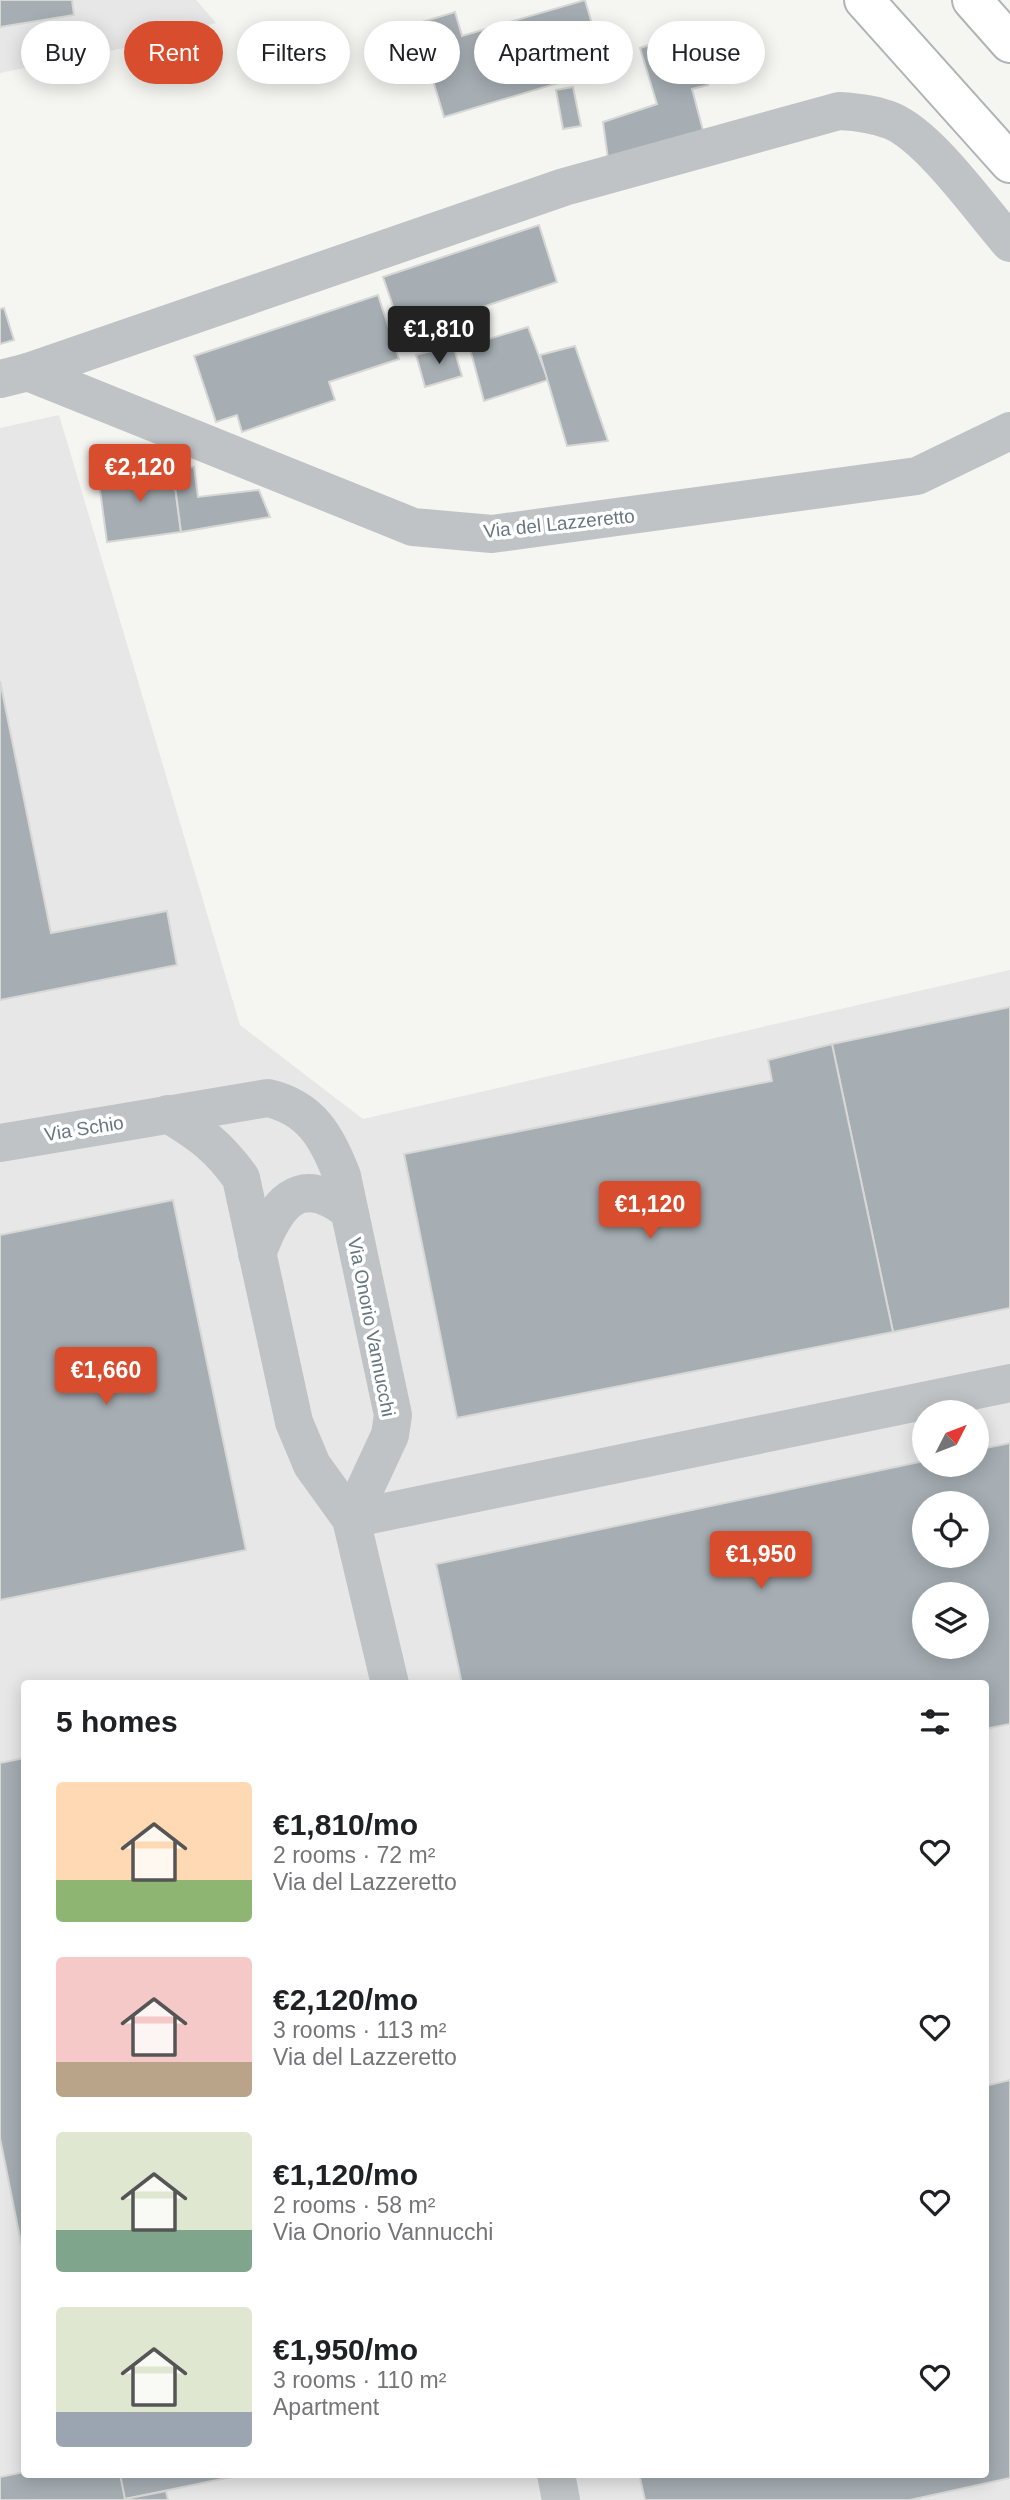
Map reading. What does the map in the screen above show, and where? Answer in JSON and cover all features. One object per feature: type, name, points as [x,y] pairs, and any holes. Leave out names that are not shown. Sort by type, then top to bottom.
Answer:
[{"type":"highway","points":[[864,0],[1010,163]]},
{"type":"highway","points":[[972,0],[1010,43]]},
{"type":"street","points":[[14,376],[564,187],[839,111],[865,112],[894,122],[922,140],[1010,243]]},
{"type":"street","name":"Via del Lazzeretto","points":[[14,376],[413,527],[492,534],[917,476],[1010,431]]},
{"type":"street","name":"Via Onorio Vannucchi","points":[[168,1114],[268,1098],[288,1103],[306,1115],[333,1153],[342,1176],[393,1416],[390,1435],[351,1519]]},
{"type":"street","points":[[168,1114],[200,1133],[224,1154],[241,1178],[294,1422],[300,1441],[313,1465],[351,1519],[389,1680]]},
{"type":"street","name":"Via Schio","points":[[0,1143],[168,1114]]},
{"type":"street","name":"Via Onorio Vannucchi","points":[[257,1254],[266,1231],[279,1210],[291,1198],[314,1192],[335,1200],[349,1211]]},
{"type":"street","points":[[351,1519],[1010,1383]]},
{"type":"street","points":[[557,2478],[561,2500]]},
{"type":"shaded area","points":[[0,0],[196,0],[214,21],[124,21],[124,48],[110,51],[110,21],[21,21],[21,69],[0,73]]},
{"type":"shaded area","points":[[59,415],[240,1025],[363,1119],[1010,970],[1010,2500],[0,2500],[0,428]]},
{"type":"building","points":[[0,0],[72,0],[74,15],[21,21],[21,24],[0,27]]},
{"type":"building","points":[[585,0],[591,21],[513,21]]},
{"type":"building","points":[[455,12],[458,21],[426,21]]},
{"type":"building","points":[[460,29],[462,36],[474,32],[474,84],[555,84],[444,117],[434,84],[460,84]]},
{"type":"building","points":[[647,46],[647,71],[640,48]]},
{"type":"building","points":[[651,84],[708,84],[692,89],[704,134],[608,159],[603,122],[657,104]]},
{"type":"building","points":[[573,87],[581,126],[563,129],[556,90]]},
{"type":"building","points":[[539,225],[557,282],[459,315],[463,327],[445,333],[443,323],[403,336],[383,277]]},
{"type":"building","points":[[378,295],[399,359],[329,382],[335,400],[242,432],[237,415],[216,422],[194,356]]},
{"type":"building","points":[[4,308],[14,340],[0,344],[0,309]]},
{"type":"building","points":[[528,327],[548,380],[484,401],[469,345]]},
{"type":"building","points":[[453,345],[462,376],[425,387],[416,355]]},
{"type":"building","points":[[575,346],[608,441],[567,446],[540,355]]},
{"type":"building","points":[[172,465],[181,532],[107,542],[98,475]]},
{"type":"building","points":[[194,467],[198,497],[259,490],[270,517],[181,532],[173,470]]},
{"type":"building","points":[[0,681],[51,933],[167,911],[177,965],[0,1000]]},
{"type":"building","points":[[1010,1007],[1010,1308],[893,1332],[832,1044]]},
{"type":"building","points":[[832,1044],[893,1332],[457,1418],[404,1154],[772,1081],[768,1060]]},
{"type":"building","points":[[173,1200],[246,1550],[0,1600],[0,1235]]},
{"type":"building","points":[[1010,1443],[1010,1724],[989,1728],[989,1680],[461,1680],[436,1564],[912,1464],[912,1477],[989,1477],[989,1447]]},
{"type":"building","points":[[21,1759],[21,2243],[0,2138],[0,1763]]},
{"type":"building","points":[[1010,2080],[1010,2478],[910,2500],[645,2500],[640,2478],[989,2478],[989,2085]]},
{"type":"building","points":[[21,2473],[21,2478],[121,2478],[126,2500],[0,2500],[0,2477]]},
{"type":"building","points":[[121,2478],[227,2478],[125,2499]]},
{"type":"building","points":[[166,2491],[168,2500],[125,2499]]}]
